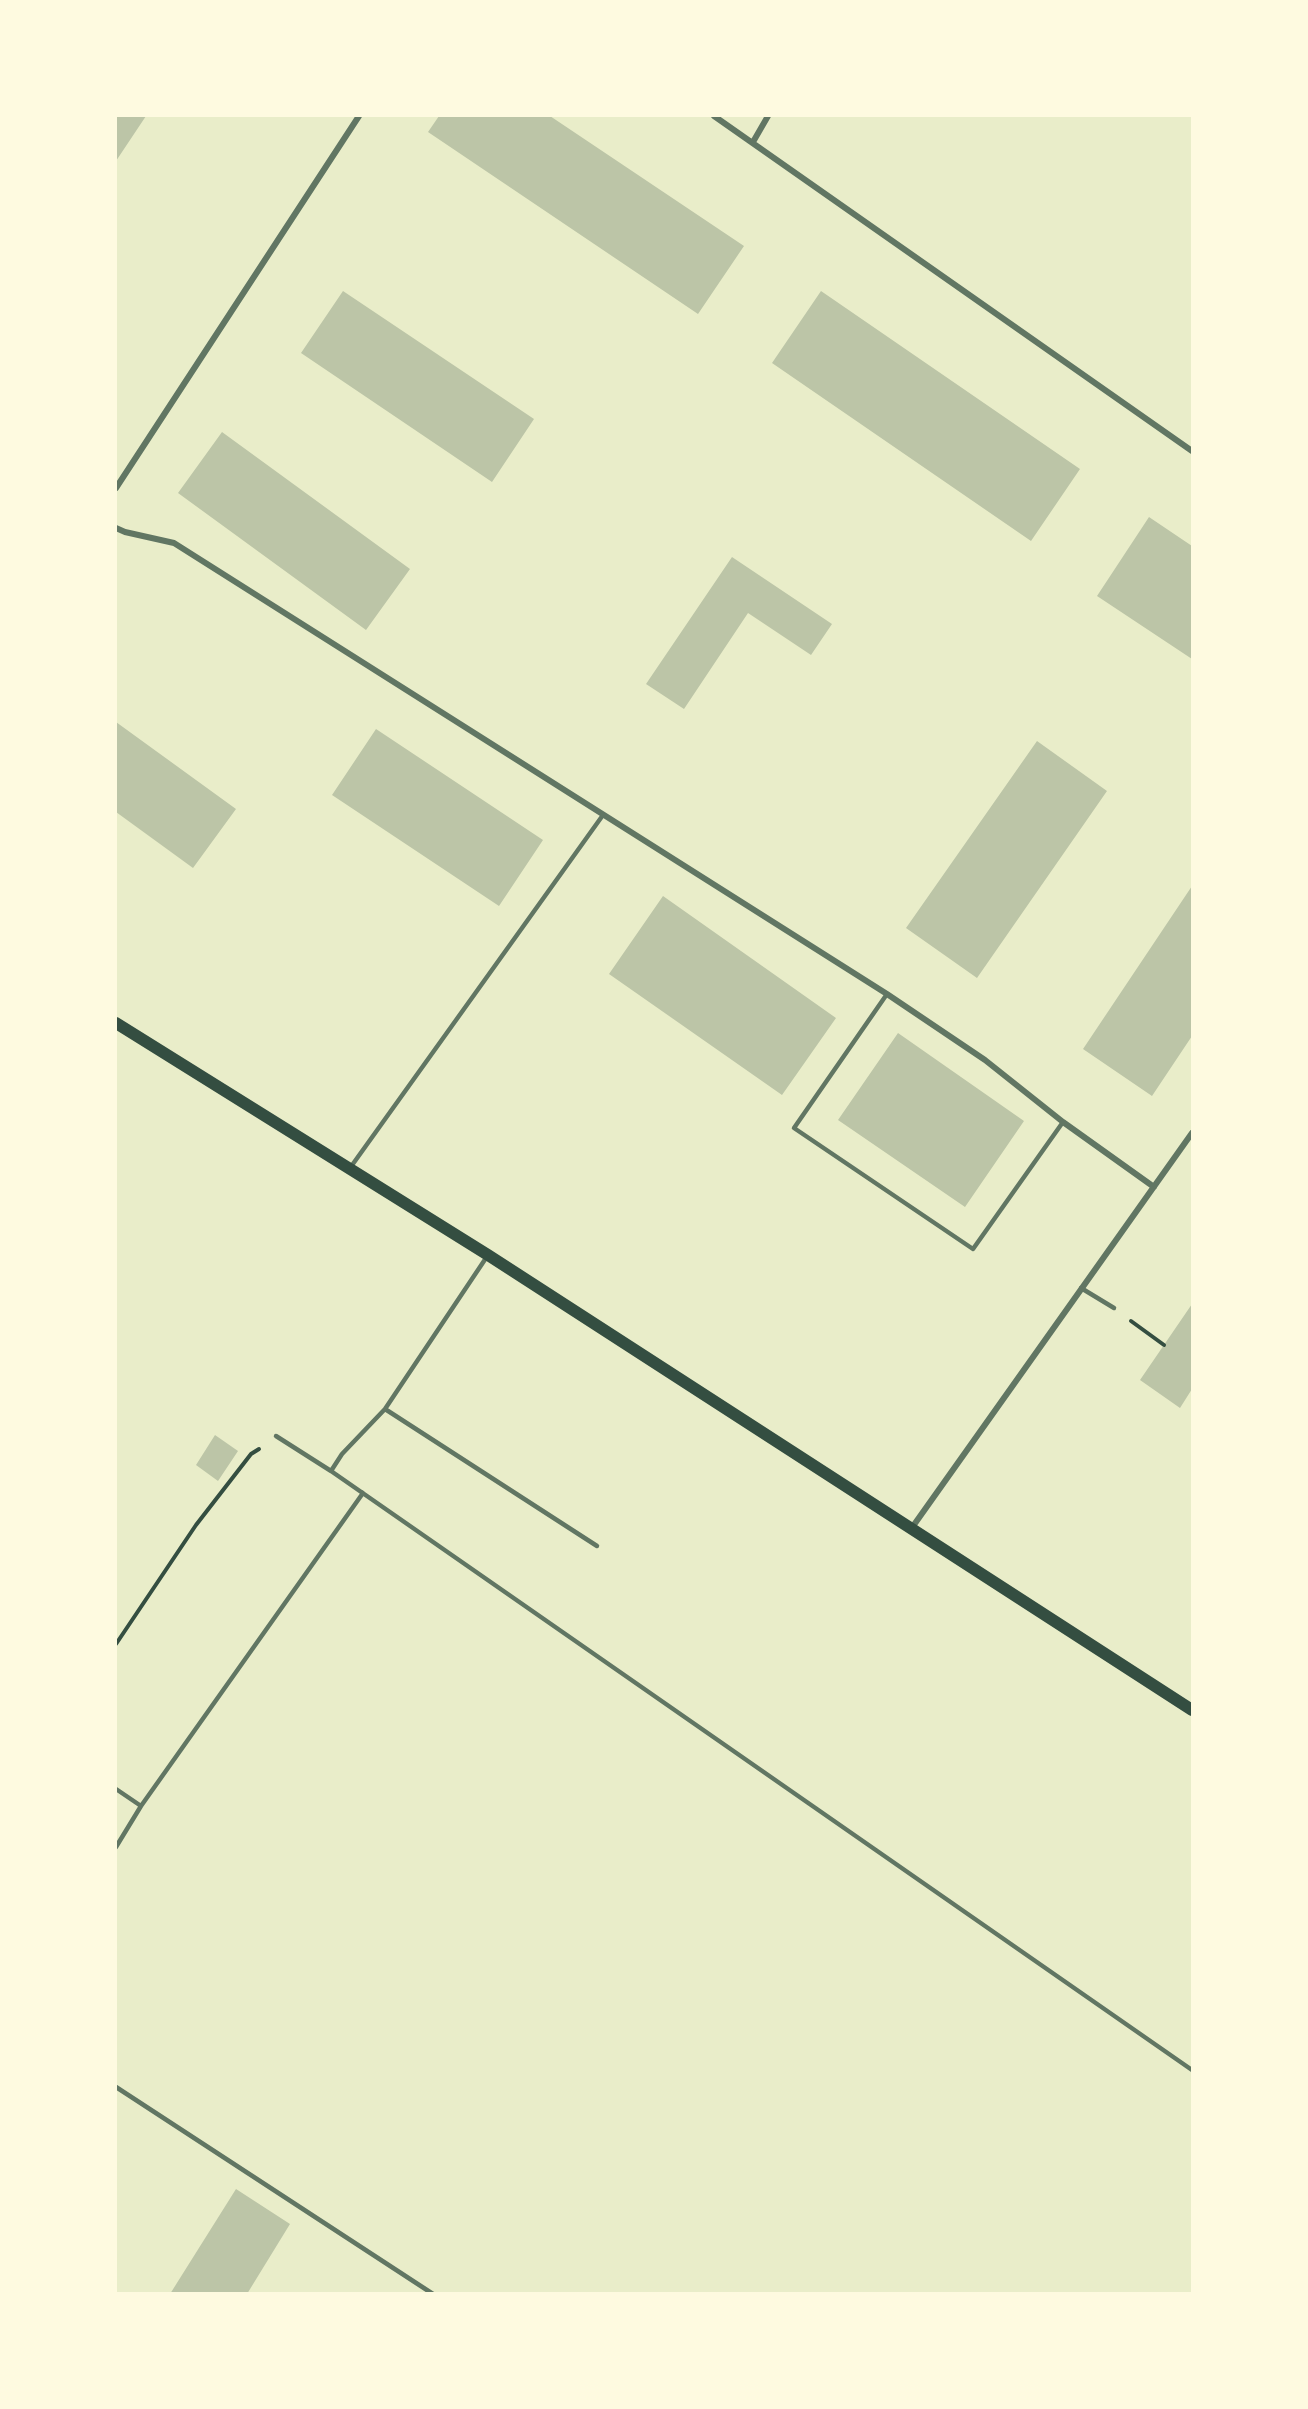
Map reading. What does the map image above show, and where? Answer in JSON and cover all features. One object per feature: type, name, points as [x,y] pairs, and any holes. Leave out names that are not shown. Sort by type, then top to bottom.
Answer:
[{"type":"main road","points":[[116,1023],[488,1255],[1192,1710]]},
{"type":"street","points":[[116,488],[359,116]]},
{"type":"street","points":[[714,116],[1192,451]]},
{"type":"street","points":[[753,142],[768,116]]},
{"type":"street","points":[[116,528],[124,532],[174,543],[887,994],[985,1060],[1063,1122],[1154,1187]]},
{"type":"street","points":[[911,1530],[1192,1133]]},
{"type":"lane","points":[[349,1170],[603,815]]},
{"type":"lane","points":[[887,994],[794,1128],[973,1249],[1063,1122]]},
{"type":"lane","points":[[331,1471],[342,1454],[385,1409],[488,1255]]},
{"type":"lane","points":[[1081,1288],[1114,1308]]},
{"type":"lane","points":[[385,1409],[597,1546]]},
{"type":"lane","points":[[276,1436],[363,1493],[1192,2070]]},
{"type":"lane","points":[[116,1847],[141,1806],[363,1493]]},
{"type":"lane","points":[[116,1789],[141,1806]]},
{"type":"lane","points":[[116,2087],[433,2294]]},
{"type":"path","points":[[1114,1308],[1164,1345]]},
{"type":"path","points":[[116,1644],[196,1525],[251,1454],[276,1436]]},
{"type":"building","points":[[116,116],[146,116],[116,161]]},
{"type":"building","points":[[439,116],[550,116],[744,246],[698,314],[428,132]]},
{"type":"building","points":[[343,291],[534,419],[492,482],[301,353]]},
{"type":"building","points":[[821,291],[1080,469],[1031,541],[772,363]]},
{"type":"building","points":[[222,432],[410,569],[366,630],[178,493]]},
{"type":"building","points":[[1149,517],[1192,546],[1192,659],[1097,596]]},
{"type":"building","points":[[732,557],[832,624],[811,655],[748,613],[684,709],[646,684]]},
{"type":"building","points":[[116,722],[236,809],[193,868],[116,812]]},
{"type":"building","points":[[376,729],[543,840],[499,906],[332,795]]},
{"type":"building","points":[[1037,741],[1107,791],[977,978],[906,928]]},
{"type":"building","points":[[1192,886],[1192,1036],[1152,1096],[1083,1049]]},
{"type":"building","points":[[663,896],[836,1018],[782,1095],[609,974]]},
{"type":"building","points":[[898,1033],[1024,1121],[965,1207],[838,1120]]},
{"type":"building","points":[[1192,1304],[1192,1389],[1180,1408],[1140,1380]]},
{"type":"building","points":[[215,1435],[238,1451],[218,1481],[196,1465]]},
{"type":"building","points":[[236,2189],[290,2224],[247,2294],[170,2294]]}]
